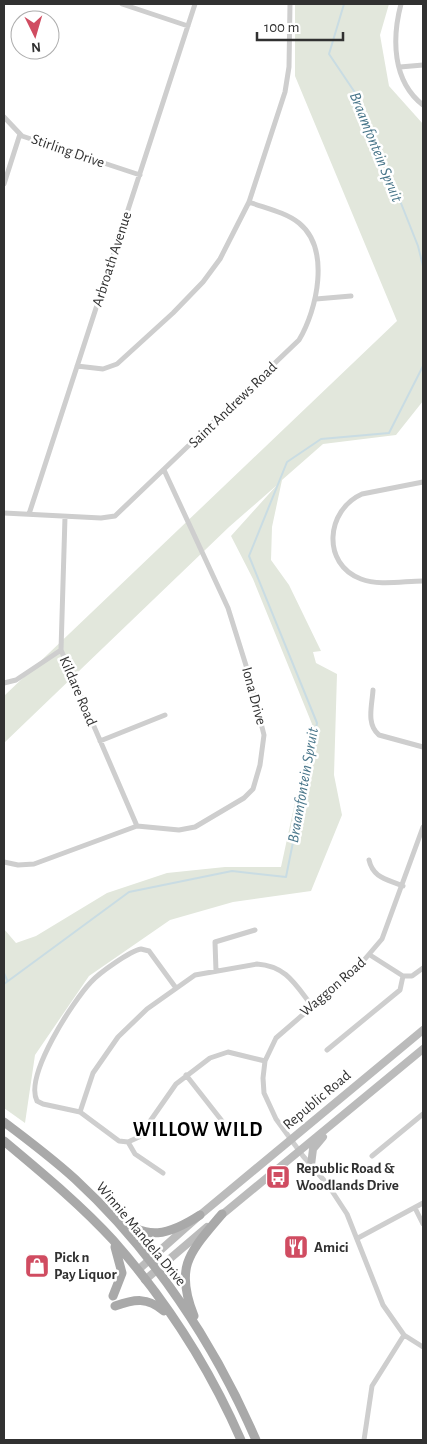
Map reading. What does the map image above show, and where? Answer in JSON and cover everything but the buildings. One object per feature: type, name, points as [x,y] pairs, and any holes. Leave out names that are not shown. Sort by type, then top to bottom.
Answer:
[{"type":"main road","name":"Republic Road","points":[[138,1270],[200,1215],[423,1030]]},
{"type":"main road","name":"Republic Road","points":[[145,1280],[222,1214],[423,1049]]},
{"type":"main road","points":[[311,1165],[314,1147],[341,1117]]},
{"type":"main road","name":"Winnie Mandela Drive","points":[[4,1122],[74,1178],[97,1200],[158,1270],[201,1332],[256,1440]]},
{"type":"main road","name":"Winnie Mandela Drive","points":[[4,1141],[47,1177],[112,1240],[138,1270],[176,1320],[212,1381],[241,1440]]},
{"type":"main road","points":[[97,1200],[124,1223],[136,1230],[149,1233],[174,1230],[200,1215]]},
{"type":"main road","points":[[201,1332],[186,1293],[185,1271],[193,1251],[222,1214]]},
{"type":"main road","points":[[112,1240],[122,1267],[121,1277],[113,1296]]},
{"type":"main road","points":[[115,1306],[134,1300],[144,1300],[154,1303],[176,1320]]},
{"type":"street","points":[[122,4],[188,26]]},
{"type":"street","name":"Arbroath Avenue","points":[[29,514],[195,4]]},
{"type":"street","points":[[77,366],[96,370],[112,367],[173,313],[203,282],[220,259],[249,202],[286,86],[289,67],[290,4]]},
{"type":"street","points":[[401,4],[395,36],[400,67],[410,94],[423,105]]},
{"type":"street","points":[[400,67],[423,65]]},
{"type":"street","name":"Stirling Drive","points":[[4,117],[20,134],[140,175]]},
{"type":"street","points":[[4,184],[20,134]]},
{"type":"street","name":"Saint Andrews Road","points":[[4,513],[101,518],[114,516],[292,349],[304,331],[316,299],[316,258],[307,232],[290,217],[249,202]]},
{"type":"street","points":[[316,299],[351,296]]},
{"type":"street","name":"Iona Drive","points":[[4,862],[18,865],[34,864],[137,826],[179,830],[195,827],[244,798],[253,789],[260,765],[264,735],[249,675],[228,608],[164,470]]},
{"type":"street","points":[[423,482],[362,494],[354,498],[332,529],[332,540],[336,553],[346,568],[364,580],[423,581]]},
{"type":"street","name":"Kildare Road","points":[[65,517],[61,650],[137,826]]},
{"type":"street","points":[[4,682],[16,680],[61,650]]},
{"type":"street","points":[[373,690],[370,717],[374,731],[379,735],[423,747]]},
{"type":"street","points":[[100,742],[165,715]]},
{"type":"street","name":"Waggon Road","points":[[404,1335],[376,1290],[358,1238],[341,1205],[276,1119],[264,1093],[262,1078],[264,1061],[276,1038],[370,954],[385,934],[423,826]]},
{"type":"street","points":[[369,860],[371,869],[376,874],[403,886]]},
{"type":"street","points":[[216,971],[214,942],[255,930]]},
{"type":"street","points":[[176,988],[149,951],[142,948],[133,951],[87,986],[44,1052],[34,1090],[36,1099],[40,1103],[80,1112],[119,1141],[128,1142],[139,1137],[168,1095],[186,1075],[210,1058],[223,1052],[234,1052],[264,1061]]},
{"type":"street","points":[[370,954],[403,976],[412,976],[423,968]]},
{"type":"street","points":[[80,1112],[91,1076],[115,1041],[148,1009],[191,977],[257,964],[281,970],[312,1006]]},
{"type":"street","points":[[327,1050],[400,990],[403,976]]},
{"type":"street","points":[[186,1075],[226,1126]]},
{"type":"street","points":[[372,1156],[423,1114]]},
{"type":"street","points":[[128,1142],[135,1154],[163,1173]]},
{"type":"street","points":[[358,1238],[423,1203]]},
{"type":"street","points":[[415,1208],[423,1224]]},
{"type":"street","points":[[364,1440],[372,1386],[404,1335],[423,1348]]},
{"type":"shaded area","points":[[295,4],[389,4],[380,35],[389,86],[423,124],[423,401],[396,435],[323,444],[282,480],[272,527],[271,560],[289,585],[321,651],[313,652],[316,663],[337,674],[334,775],[342,815],[311,891],[233,902],[170,920],[89,976],[35,1055],[25,1123],[4,1108],[4,929],[16,943],[36,936],[107,893],[167,873],[225,867],[281,867],[312,724],[253,579],[231,536],[277,485],[229,527],[4,743],[4,696],[397,321],[295,76]]},
{"type":"waterway","name":"Braamfontein Spruit","points":[[344,4],[329,54],[360,100],[418,246],[423,266]]},
{"type":"waterway","name":"Braamfontein Spruit","points":[[4,984],[129,892],[232,871],[286,877],[317,723],[249,556],[287,462],[321,439],[389,433],[423,366]]},
{"type":"waterway","points":[[4,973],[7,980]]},
{"type":"place","name":"Republic Road & Woodlands Drive","points":[[278,1177]]},
{"type":"place","name":"Amici","points":[[296,1247]]},
{"type":"place","name":"Pick n Pay Liquor","points":[[37,1266]]},
{"type":"district","name":"WILLOW WILD","points":[[198,1130]]}]
